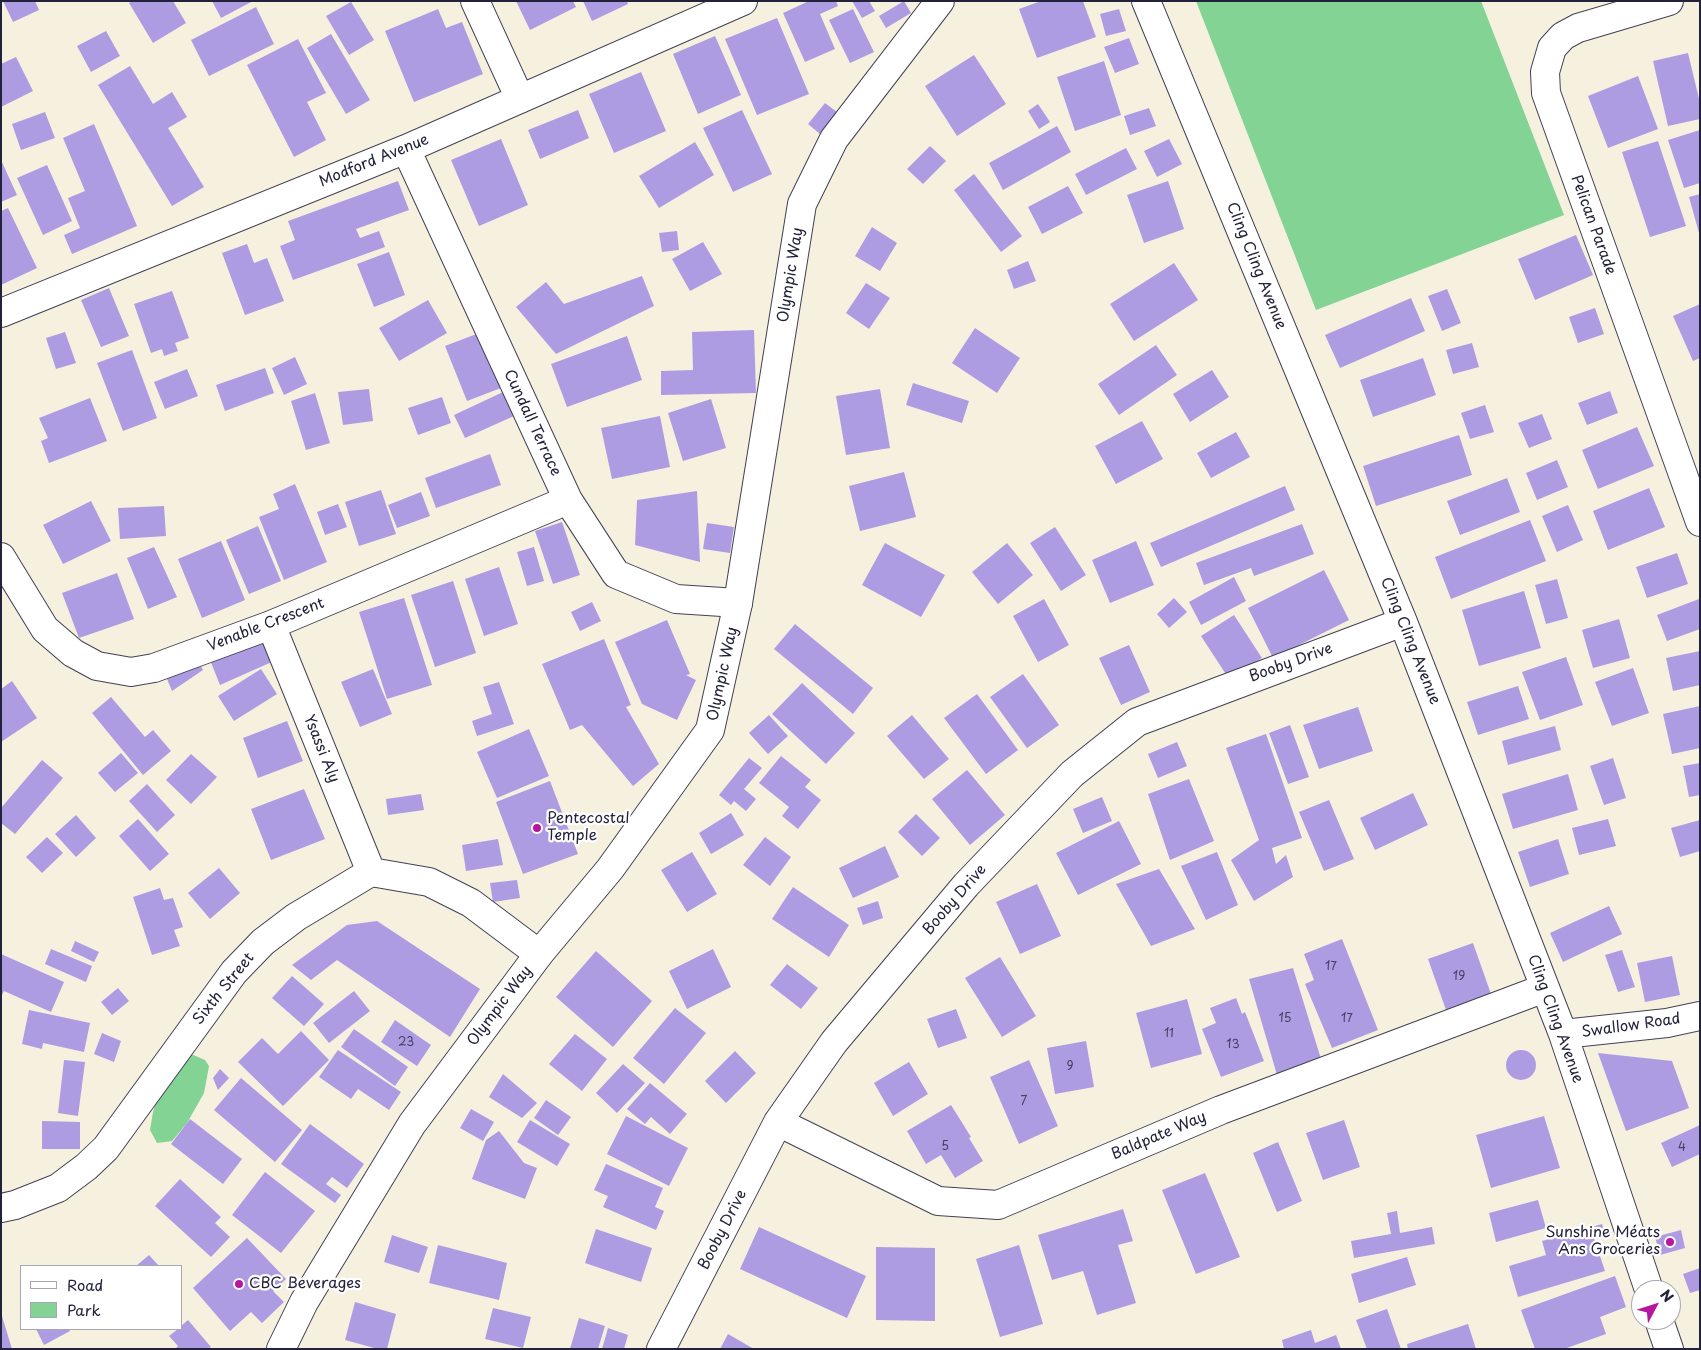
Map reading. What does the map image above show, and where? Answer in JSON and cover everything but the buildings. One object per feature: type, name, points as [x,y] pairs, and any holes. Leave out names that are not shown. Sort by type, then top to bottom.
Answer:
[{"type":"street","points":[[475,1],[520,99]]},
{"type":"street","name":"Modford Avenue","points":[[1,313],[406,149],[743,1]]},
{"type":"street","name":"Olympic Way","points":[[281,1349],[304,1302],[412,1124],[539,954],[610,869],[710,730],[738,603],[802,204],[834,139],[940,1]]},
{"type":"street","name":"Cling Cling Avenue","points":[[1146,1],[1403,622],[1563,1034],[1646,1280]]},
{"type":"street","name":"Pelican Parade","points":[[1670,1],[1578,28],[1563,36],[1552,48],[1545,72],[1546,93],[1700,522]]},
{"type":"street","name":"Cundall Terrace","points":[[406,149],[568,500],[616,574],[676,599],[738,603]]},
{"type":"street","name":"Venable Crescent","points":[[1,557],[45,629],[73,653],[97,666],[131,672],[154,668],[271,625],[568,500]]},
{"type":"street","name":"Booby Drive","points":[[661,1349],[778,1122],[834,1042],[966,885],[1079,768],[1137,722],[1403,622]]},
{"type":"street","name":"Ysassi Aly","points":[[271,625],[371,872]]},
{"type":"street","points":[[371,872],[429,882],[470,903],[539,954]]},
{"type":"street","name":"Sixth Street","points":[[1,1208],[15,1205],[58,1188],[86,1167],[106,1148],[234,972],[263,942],[296,917],[371,872]]},
{"type":"street","name":"Baldpate Way","points":[[778,1122],[938,1201],[998,1205],[1220,1110],[1545,988]]},
{"type":"street","name":"Swallow Road","points":[[1563,1034],[1667,1023],[1700,1016]]},
{"type":"street","points":[[1662,1330],[1669,1349]]},
{"type":"green space","points":[[1196,1],[1481,1],[1564,215],[1316,310]]},
{"type":"green space","points":[[191,1054],[205,1060],[209,1066],[204,1093],[187,1123],[172,1141],[157,1143],[150,1130],[158,1097]]},
{"type":"place","name":"Pentecostal Temple","points":[[537,828]]},
{"type":"place","name":"Sunshine Méats Ans Groceries","points":[[1670,1242]]},
{"type":"place","name":"CBC Beverages","points":[[239,1284]]}]
